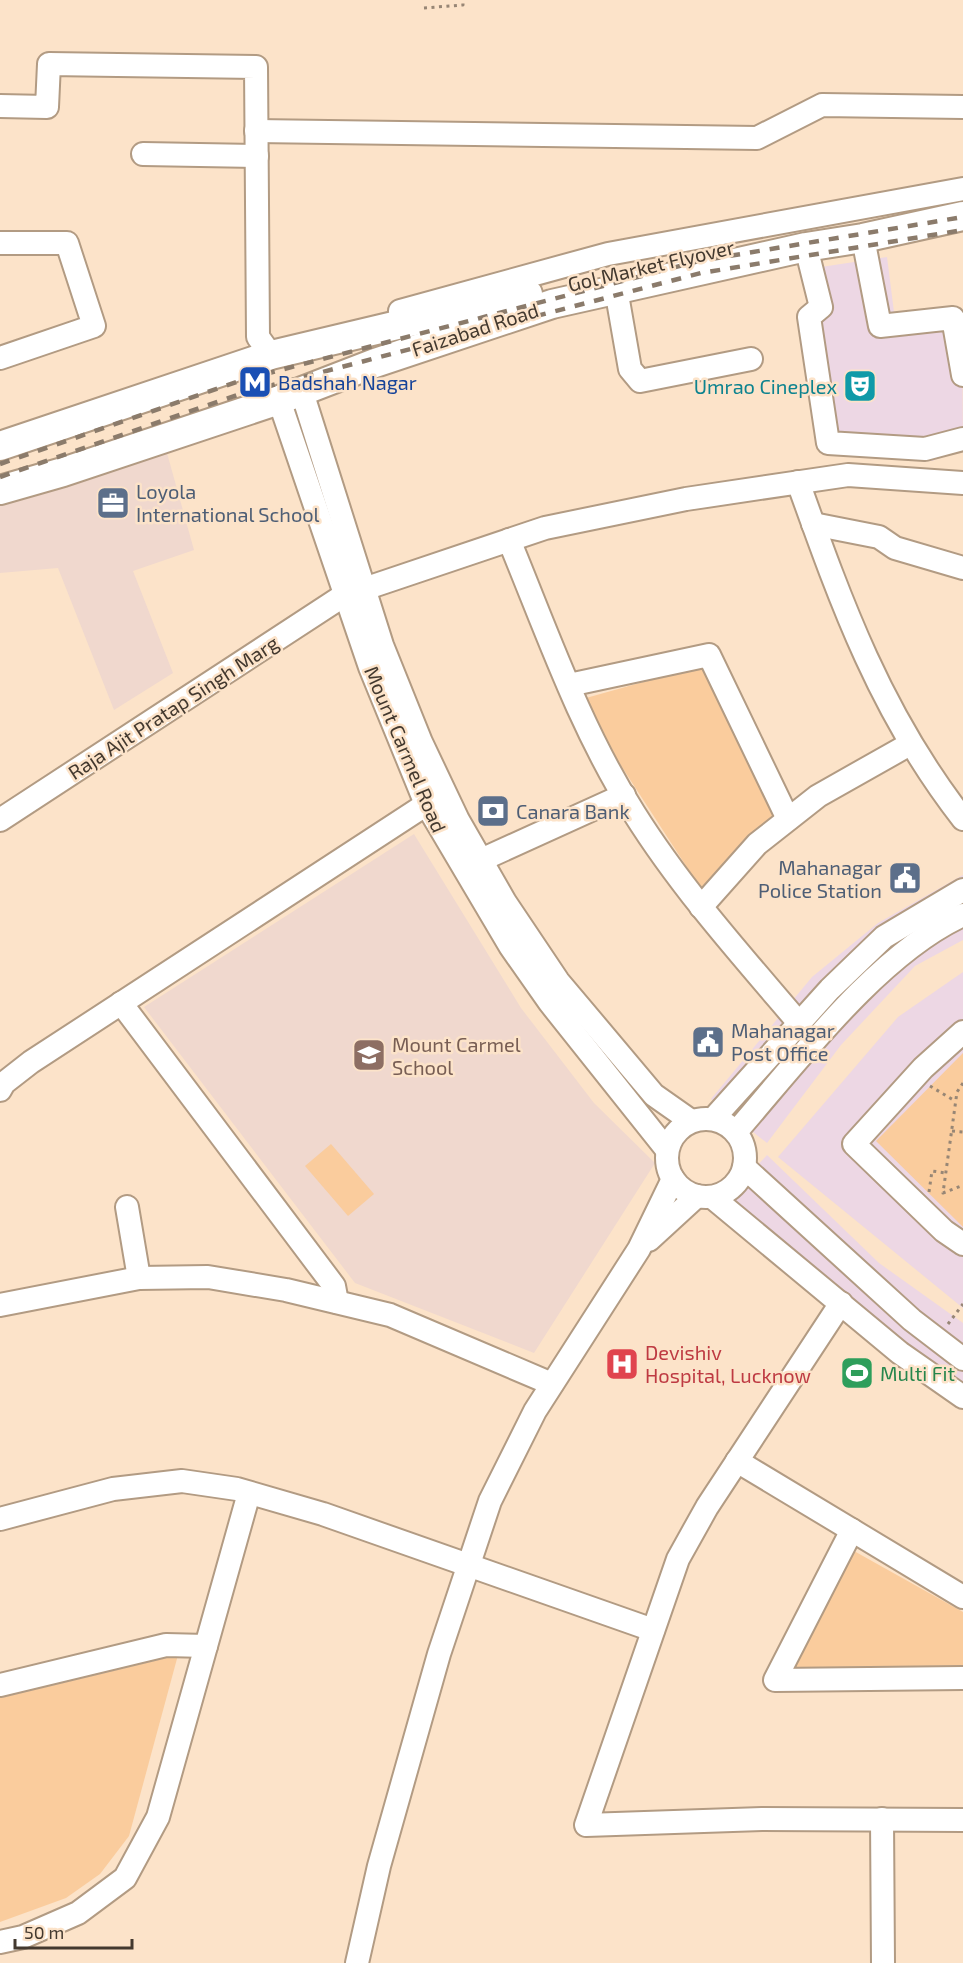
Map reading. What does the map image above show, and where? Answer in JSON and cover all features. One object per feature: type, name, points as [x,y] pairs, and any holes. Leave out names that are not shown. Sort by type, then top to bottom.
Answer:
[{"type":"main road","name":"Gol Market Flyover","points":[[342,337],[733,246],[963,210]]},
{"type":"main road","name":"Faizabad Road","points":[[0,490],[63,472],[290,396],[375,363],[541,307],[806,247],[863,238],[963,216]]},
{"type":"main road","name":"Faizabad Road","points":[[0,446],[271,356],[342,337]]},
{"type":"street","points":[[0,106],[47,107],[49,64],[255,67],[258,337],[271,356]]},
{"type":"street","points":[[256,131],[757,138],[822,105],[963,107]]},
{"type":"street","points":[[143,154],[257,156]]},
{"type":"street","name":"Faizabad Road","points":[[342,337],[373,318],[608,254],[963,189]]},
{"type":"street","points":[[863,238],[880,326],[953,318],[963,375]]},
{"type":"street","points":[[0,243],[67,243],[94,326],[0,358]]},
{"type":"street","points":[[806,247],[821,307],[809,317],[828,442],[925,449],[963,439]]},
{"type":"street","points":[[616,289],[630,369],[640,381],[751,359]]},
{"type":"street","points":[[290,396],[355,592],[386,656],[435,798],[481,860],[511,912],[578,1005],[654,1095],[702,1120],[724,1123],[735,1132],[744,1149],[744,1167],[738,1181],[726,1191],[704,1196],[639,1249]]},
{"type":"street","points":[[848,444],[848,475]]},
{"type":"street","name":"Raja Ajit Pratap Singh Marg","points":[[0,820],[355,592],[545,528],[686,499],[848,475],[963,483]]},
{"type":"street","points":[[798,482],[844,610],[894,717],[934,782],[963,819]]},
{"type":"street","points":[[813,524],[879,537],[895,548],[963,568]]},
{"type":"street","points":[[509,540],[583,719],[624,795],[701,907],[799,1023]]},
{"type":"street","points":[[569,685],[709,655],[788,819]]},
{"type":"street","points":[[701,907],[757,844],[788,819],[818,796],[910,744]]},
{"type":"street","points":[[481,860],[624,795]]},
{"type":"street","points":[[0,1090],[4,1083],[31,1062],[435,798]]},
{"type":"street","name":"Mount Carmel Road","points":[[435,798],[444,839],[510,946],[550,1003],[667,1150]]},
{"type":"street","points":[[963,890],[884,937],[702,1120],[675,1133],[667,1150],[667,1165],[673,1179],[682,1190],[704,1196],[900,1353],[963,1397]]},
{"type":"street","points":[[735,1132],[826,1029],[901,952],[963,915]]},
{"type":"street","points":[[121,1003],[334,1286],[337,1302]]},
{"type":"street","points":[[963,1032],[923,1068],[854,1144],[944,1231],[963,1244]]},
{"type":"street","points":[[744,1167],[912,1320],[963,1359]]},
{"type":"street","points":[[357,1963],[379,1866],[429,1688],[490,1501],[535,1411],[639,1249],[673,1179]]},
{"type":"street","points":[[127,1207],[139,1278]]},
{"type":"street","points":[[0,1305],[139,1278],[208,1277],[286,1290],[390,1315],[552,1384]]},
{"type":"street","points":[[840,1303],[707,1507],[678,1559],[586,1825],[762,1819],[963,1820]]},
{"type":"street","points":[[737,1461],[963,1597]]},
{"type":"street","points":[[0,1519],[113,1489],[182,1481],[249,1493],[323,1514],[468,1567],[653,1630]]},
{"type":"street","points":[[0,1942],[23,1937],[78,1913],[125,1878],[158,1817],[249,1493]]},
{"type":"street","points":[[852,1530],[775,1680],[963,1678]]},
{"type":"street","points":[[0,1685],[166,1645],[206,1646]]},
{"type":"street","points":[[882,1819],[883,1963]]},
{"type":"path","points":[[424,8],[463,2]]},
{"type":"path","points":[[924,1083],[956,1101]]},
{"type":"path","points":[[963,1083],[957,1092],[943,1193],[961,1186],[963,1188]]},
{"type":"path","points":[[952,1131],[963,1132]]},
{"type":"path","points":[[932,1171],[946,1173]]},
{"type":"path","points":[[937,1339],[963,1304]]},
{"type":"shaded area","points":[[887,257],[895,320],[962,310],[963,449],[932,461],[823,450],[808,269]]},
{"type":"shaded area","points":[[167,453],[194,550],[133,571],[173,673],[114,710],[58,568],[0,573],[0,504]]},
{"type":"shaded area","points":[[704,665],[774,817],[701,889],[618,761],[586,698]]},
{"type":"shaded area","name":"Mount Carmel School","points":[[414,834],[521,1008],[594,1103],[655,1163],[534,1353],[355,1283],[144,1007]]},
{"type":"shaded area","points":[[963,875],[963,940],[915,966],[841,1045],[767,1143],[711,1099],[812,977],[878,923]]},
{"type":"shaded area","points":[[963,972],[963,1308],[778,1157],[898,1017]]},
{"type":"shaded area","points":[[963,1053],[963,1227],[876,1141]]},
{"type":"shaded area","points":[[331,1144],[374,1194],[348,1216],[305,1166]]},
{"type":"shaded area","points":[[767,1155],[879,1263],[963,1323],[963,1401],[717,1209]]},
{"type":"shaded area","points":[[854,1551],[963,1612],[963,1669],[793,1670]]},
{"type":"shaded area","points":[[178,1655],[129,1836],[100,1874],[66,1898],[0,1922],[0,1698]]},
{"type":"railway","points":[[0,464],[242,380],[699,261],[963,217]]},
{"type":"railway","points":[[0,477],[246,392],[701,273],[963,230]]},
{"type":"place","name":"Badshah Nagar","points":[[255,382]]},
{"type":"place","name":"Umrao Cineplex","points":[[860,386]]},
{"type":"place","name":"Loyola International School","points":[[113,503]]},
{"type":"place","name":"Canara Bank","points":[[493,811]]},
{"type":"place","name":"Mahanagar Police Station","points":[[905,878]]},
{"type":"place","name":"Mahanagar Post Office","points":[[708,1042]]},
{"type":"place","name":"Mount Carmel School","points":[[369,1055]]},
{"type":"place","name":"Devishiv Hospital, Lucknow","points":[[622,1364]]},
{"type":"place","name":"Multi Fit","points":[[857,1373]]}]
